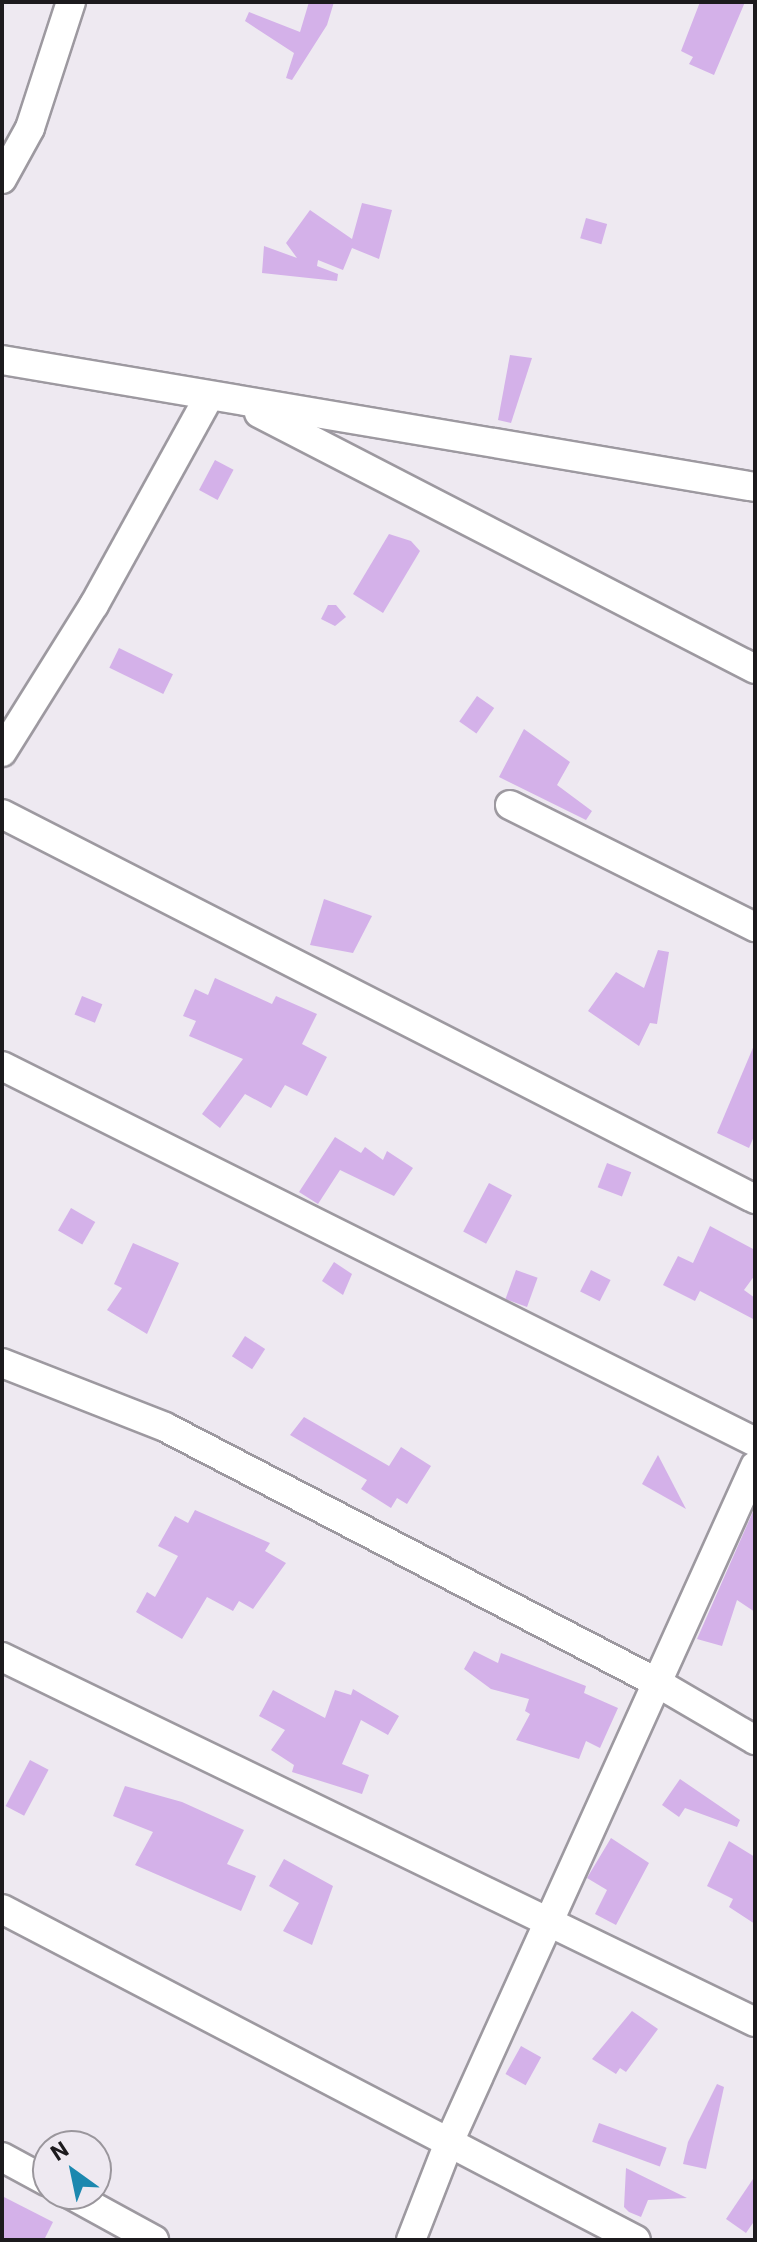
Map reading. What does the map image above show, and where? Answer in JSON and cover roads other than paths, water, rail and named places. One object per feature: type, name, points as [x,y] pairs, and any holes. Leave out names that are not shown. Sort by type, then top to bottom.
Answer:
[{"type":"street","points":[[2,179],[30,128],[71,2]]},
{"type":"street","points":[[2,360],[755,487]]},
{"type":"street","points":[[2,752],[94,605],[209,397]]},
{"type":"street","points":[[237,401],[755,669]]},
{"type":"street","points":[[510,805],[755,927]]},
{"type":"street","points":[[2,814],[755,1199]]},
{"type":"street","points":[[2,1066],[755,1442]]},
{"type":"street","points":[[2,1363],[165,1427],[656,1682],[755,1740]]},
{"type":"street","points":[[411,2240],[450,2140],[755,1466]]},
{"type":"street","points":[[2,1657],[755,2022]]},
{"type":"street","points":[[2,1909],[450,2140],[636,2240]]},
{"type":"street","points":[[2,2157],[32,2173]]},
{"type":"street","points":[[99,2210],[154,2240]]}]
